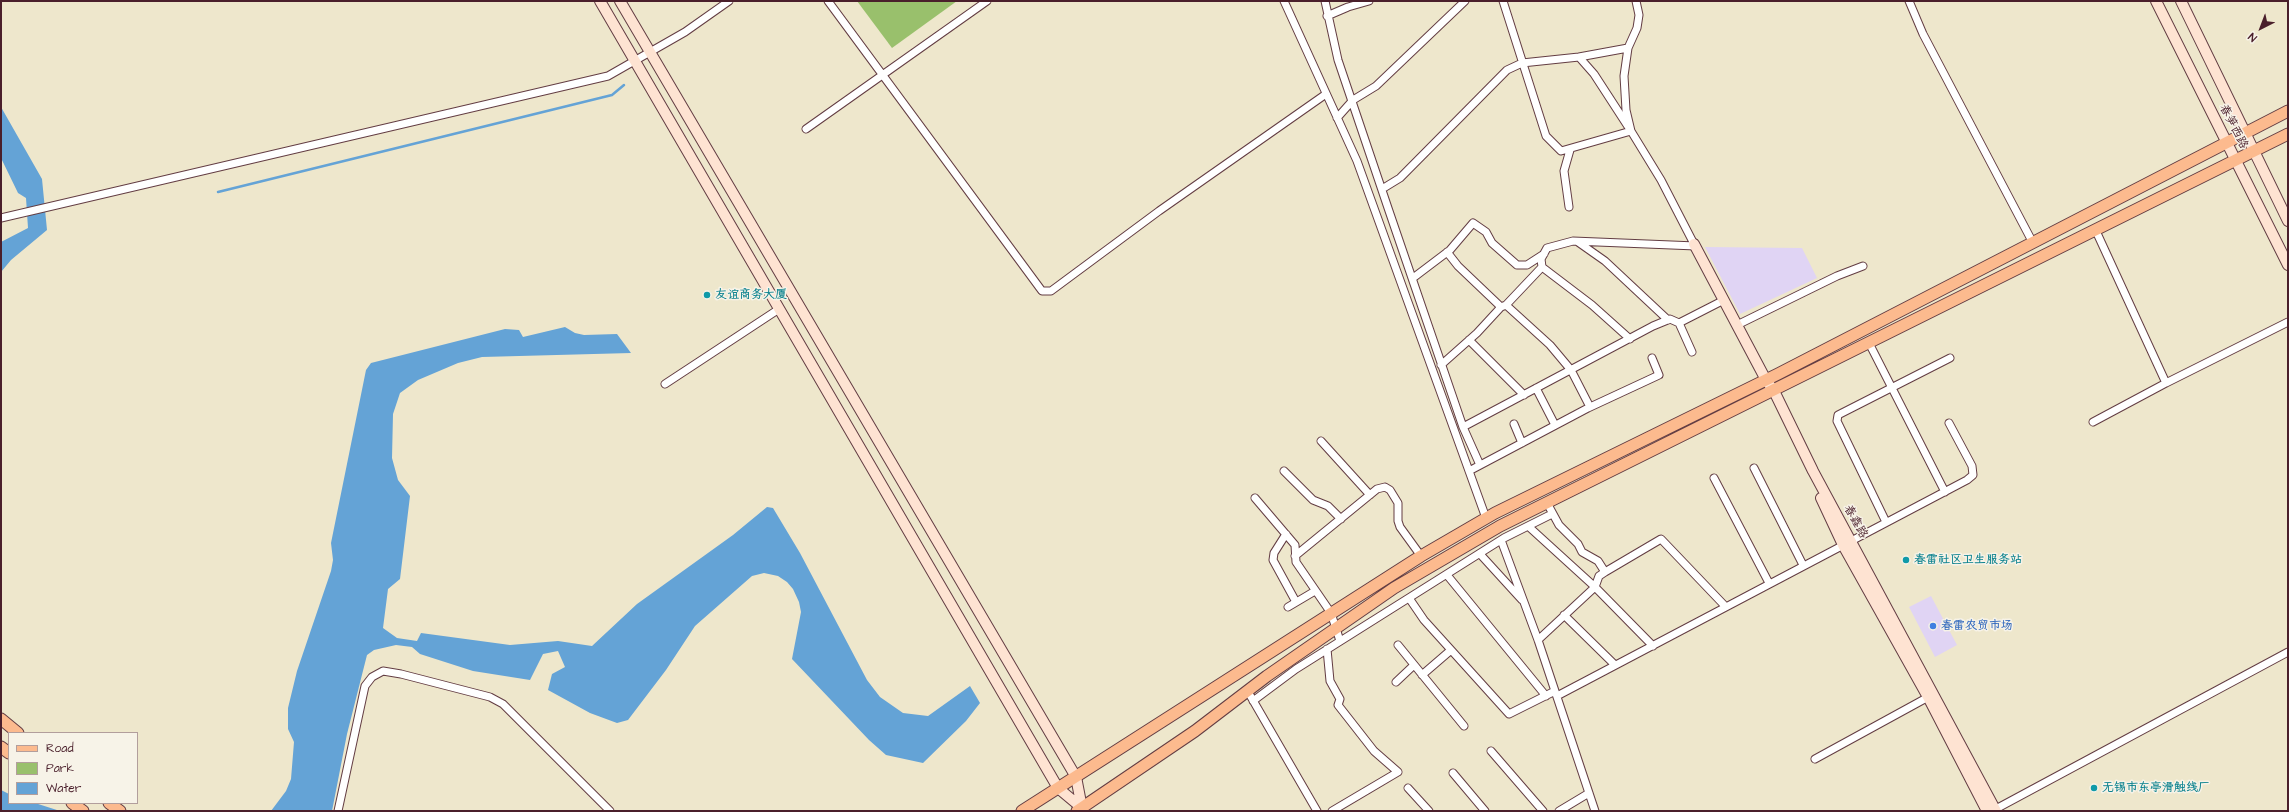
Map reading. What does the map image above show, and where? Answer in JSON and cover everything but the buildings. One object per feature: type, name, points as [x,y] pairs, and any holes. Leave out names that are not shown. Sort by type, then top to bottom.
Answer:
[{"type":"main road","points":[[600,1],[1058,788],[1081,810]]},
{"type":"main road","points":[[620,1],[1076,777],[1081,810]]},
{"type":"main road","name":"春笋西路","points":[[2156,1],[2226,144],[2288,265]]},
{"type":"main road","name":"春笋西路","points":[[2181,1],[2288,221]]},
{"type":"main road","points":[[1022,811],[1421,556],[1486,518],[1766,380],[2288,111]]},
{"type":"main road","points":[[1081,810],[1195,730],[1247,690],[1394,588],[1500,526],[2096,231],[2288,134]]},
{"type":"main road","name":"春鑫路","points":[[1695,245],[1773,391],[1777,412],[1931,695],[1992,811]]},
{"type":"main road","points":[[1,720],[17,732]]},
{"type":"main road","points":[[73,804],[83,811]]},
{"type":"main road","points":[[110,804],[120,811]]},
{"type":"street","points":[[1,218],[608,76],[685,32],[728,1]]},
{"type":"street","points":[[828,1],[1042,291],[1051,291],[1159,211],[1326,94]]},
{"type":"street","points":[[806,129],[987,1]]},
{"type":"street","points":[[1284,1],[1357,162],[1486,518]]},
{"type":"street","points":[[1325,1],[1327,16],[1338,60],[1353,100],[1441,365],[1463,427],[1480,465]]},
{"type":"street","points":[[1327,16],[1348,7],[1369,1]]},
{"type":"street","points":[[1337,118],[1353,100],[1376,86],[1466,1]]},
{"type":"street","points":[[1503,1],[1546,136],[1561,151],[1570,150],[1631,131]]},
{"type":"street","points":[[1631,131],[1626,110],[1624,76],[1628,48],[1637,28],[1639,15],[1636,1]]},
{"type":"street","points":[[1909,1],[1923,34],[2033,243]]},
{"type":"street","points":[[1382,189],[1400,178],[1507,70],[1522,64],[1579,57],[1628,48]]},
{"type":"street","points":[[1441,365],[1469,340],[1542,267],[1544,254],[1547,248],[1559,243],[1577,241],[1695,245],[1631,131],[1594,74],[1579,57]]},
{"type":"street","points":[[1569,207],[1564,171],[1570,150]]},
{"type":"street","points":[[1413,278],[1447,252],[1473,223],[1486,232],[1492,243],[1517,265],[1527,265],[1544,254]]},
{"type":"street","points":[[2096,231],[2166,382]]},
{"type":"street","points":[[1577,241],[1605,261],[1668,320],[1679,323],[1724,300]]},
{"type":"street","points":[[1447,252],[1458,266],[1550,345],[1570,370],[1590,407]]},
{"type":"street","points":[[1737,325],[1837,276],[1863,266]]},
{"type":"street","points":[[1542,267],[1592,305],[1630,339]]},
{"type":"street","points":[[665,384],[779,309]]},
{"type":"street","points":[[1463,427],[1668,320]]},
{"type":"street","points":[[2093,422],[2166,382],[2288,322]]},
{"type":"street","points":[[1679,323],[1692,352]]},
{"type":"street","points":[[1469,340],[1524,395]]},
{"type":"street","points":[[1869,343],[1945,492]]},
{"type":"street","points":[[1469,471],[1590,407],[1659,375],[1652,358]]},
{"type":"street","points":[[1886,522],[1837,422],[1838,415],[1950,358]]},
{"type":"street","points":[[1536,388],[1555,425]]},
{"type":"street","points":[[1408,598],[1451,650],[1508,714],[1546,696],[1556,694],[1654,646],[1725,606],[1945,492],[1973,475],[1972,466],[1949,423]]},
{"type":"street","points":[[1514,424],[1522,443]]},
{"type":"street","points":[[1321,441],[1370,495]]},
{"type":"street","points":[[1754,468],[1803,566]]},
{"type":"street","points":[[1284,471],[1313,500],[1328,506],[1341,519]]},
{"type":"street","points":[[1714,478],[1769,583]]},
{"type":"street","points":[[1295,556],[1382,487],[1390,490],[1398,503],[1398,521],[1400,527],[1421,556]]},
{"type":"street","points":[[1255,498],[1295,545],[1296,562],[1315,592],[1331,613],[1340,641]]},
{"type":"street","points":[[1547,503],[1559,525],[1578,544],[1582,552],[1598,561],[1605,572]]},
{"type":"street","points":[[1253,701],[1296,669],[1408,598],[1501,540],[1552,514]]},
{"type":"street","points":[[1528,526],[1595,586],[1654,646]]},
{"type":"street","points":[[1286,534],[1274,553],[1273,560],[1296,602]]},
{"type":"street","points":[[1538,640],[1595,586],[1599,576],[1661,539],[1725,606]]},
{"type":"street","points":[[1501,540],[1538,640],[1595,811]]},
{"type":"street","points":[[1480,554],[1524,603]]},
{"type":"street","points":[[1447,575],[1546,696]]},
{"type":"street","points":[[1288,607],[1315,592]]},
{"type":"street","points":[[1564,615],[1615,665]]},
{"type":"street","points":[[1398,645],[1464,726]]},
{"type":"street","points":[[1327,649],[1330,681],[1340,699],[1338,705],[1374,751],[1398,772],[1332,811]]},
{"type":"street","points":[[1422,675],[1451,650]]},
{"type":"street","points":[[1992,811],[2288,652]]},
{"type":"street","points":[[1396,682],[1414,665]]},
{"type":"street","points":[[338,811],[365,686],[372,677],[383,671],[401,674],[490,697],[503,704],[610,811]]},
{"type":"street","points":[[1247,690],[1317,811]]},
{"type":"street","points":[[1815,759],[1931,695]]},
{"type":"street","points":[[1491,751],[1543,811]]},
{"type":"street","points":[[1453,773],[1485,811]]},
{"type":"street","points":[[1408,788],[1429,811]]},
{"type":"street","points":[[1559,811],[1589,793]]},
{"type":"shaded area","points":[[1705,247],[1802,248],[1817,278],[1740,314]]},
{"type":"shaded area","name":"春雷农贸市场","points":[[1931,596],[1957,645],[1935,657],[1909,607]]},
{"type":"green space","points":[[857,1],[957,1],[892,48]]},
{"type":"water","points":[[1,107],[42,179],[47,230],[11,260],[1,272],[1,242],[28,228],[26,198],[18,193],[1,158]]},
{"type":"water","points":[[565,327],[575,333],[584,335],[617,334],[631,353],[482,357],[458,363],[418,380],[400,393],[393,414],[392,458],[398,480],[410,496],[400,579],[388,589],[383,628],[397,638],[417,641],[421,633],[510,645],[558,641],[592,646],[637,604],[733,535],[767,507],[773,508],[800,553],[867,680],[880,697],[903,713],[928,716],[970,686],[980,703],[966,721],[923,763],[886,755],[869,740],[792,659],[801,612],[799,602],[793,589],[787,582],[778,576],[764,573],[752,576],[695,626],[666,670],[628,720],[617,723],[590,713],[548,690],[552,674],[565,667],[558,651],[543,654],[530,680],[473,671],[420,654],[412,647],[396,645],[374,650],[367,655],[347,734],[332,811],[271,811],[286,791],[291,779],[294,742],[288,729],[288,708],[297,671],[331,571],[333,560],[331,543],[366,370],[371,363],[505,329],[519,330],[523,337]]},
{"type":"water","points":[[1,790],[8,794],[8,804],[38,804],[60,811],[1,811]]},
{"type":"waterway","points":[[218,192],[612,95],[624,85]]},
{"type":"place","name":"友谊商务大厦","points":[[707,295]]},
{"type":"place","name":"春雷社区卫生服务站","points":[[1906,560]]},
{"type":"place","name":"春雷农贸市场","points":[[1933,626]]},
{"type":"place","name":"无锡市东亭滑触线厂","points":[[2094,788]]}]
